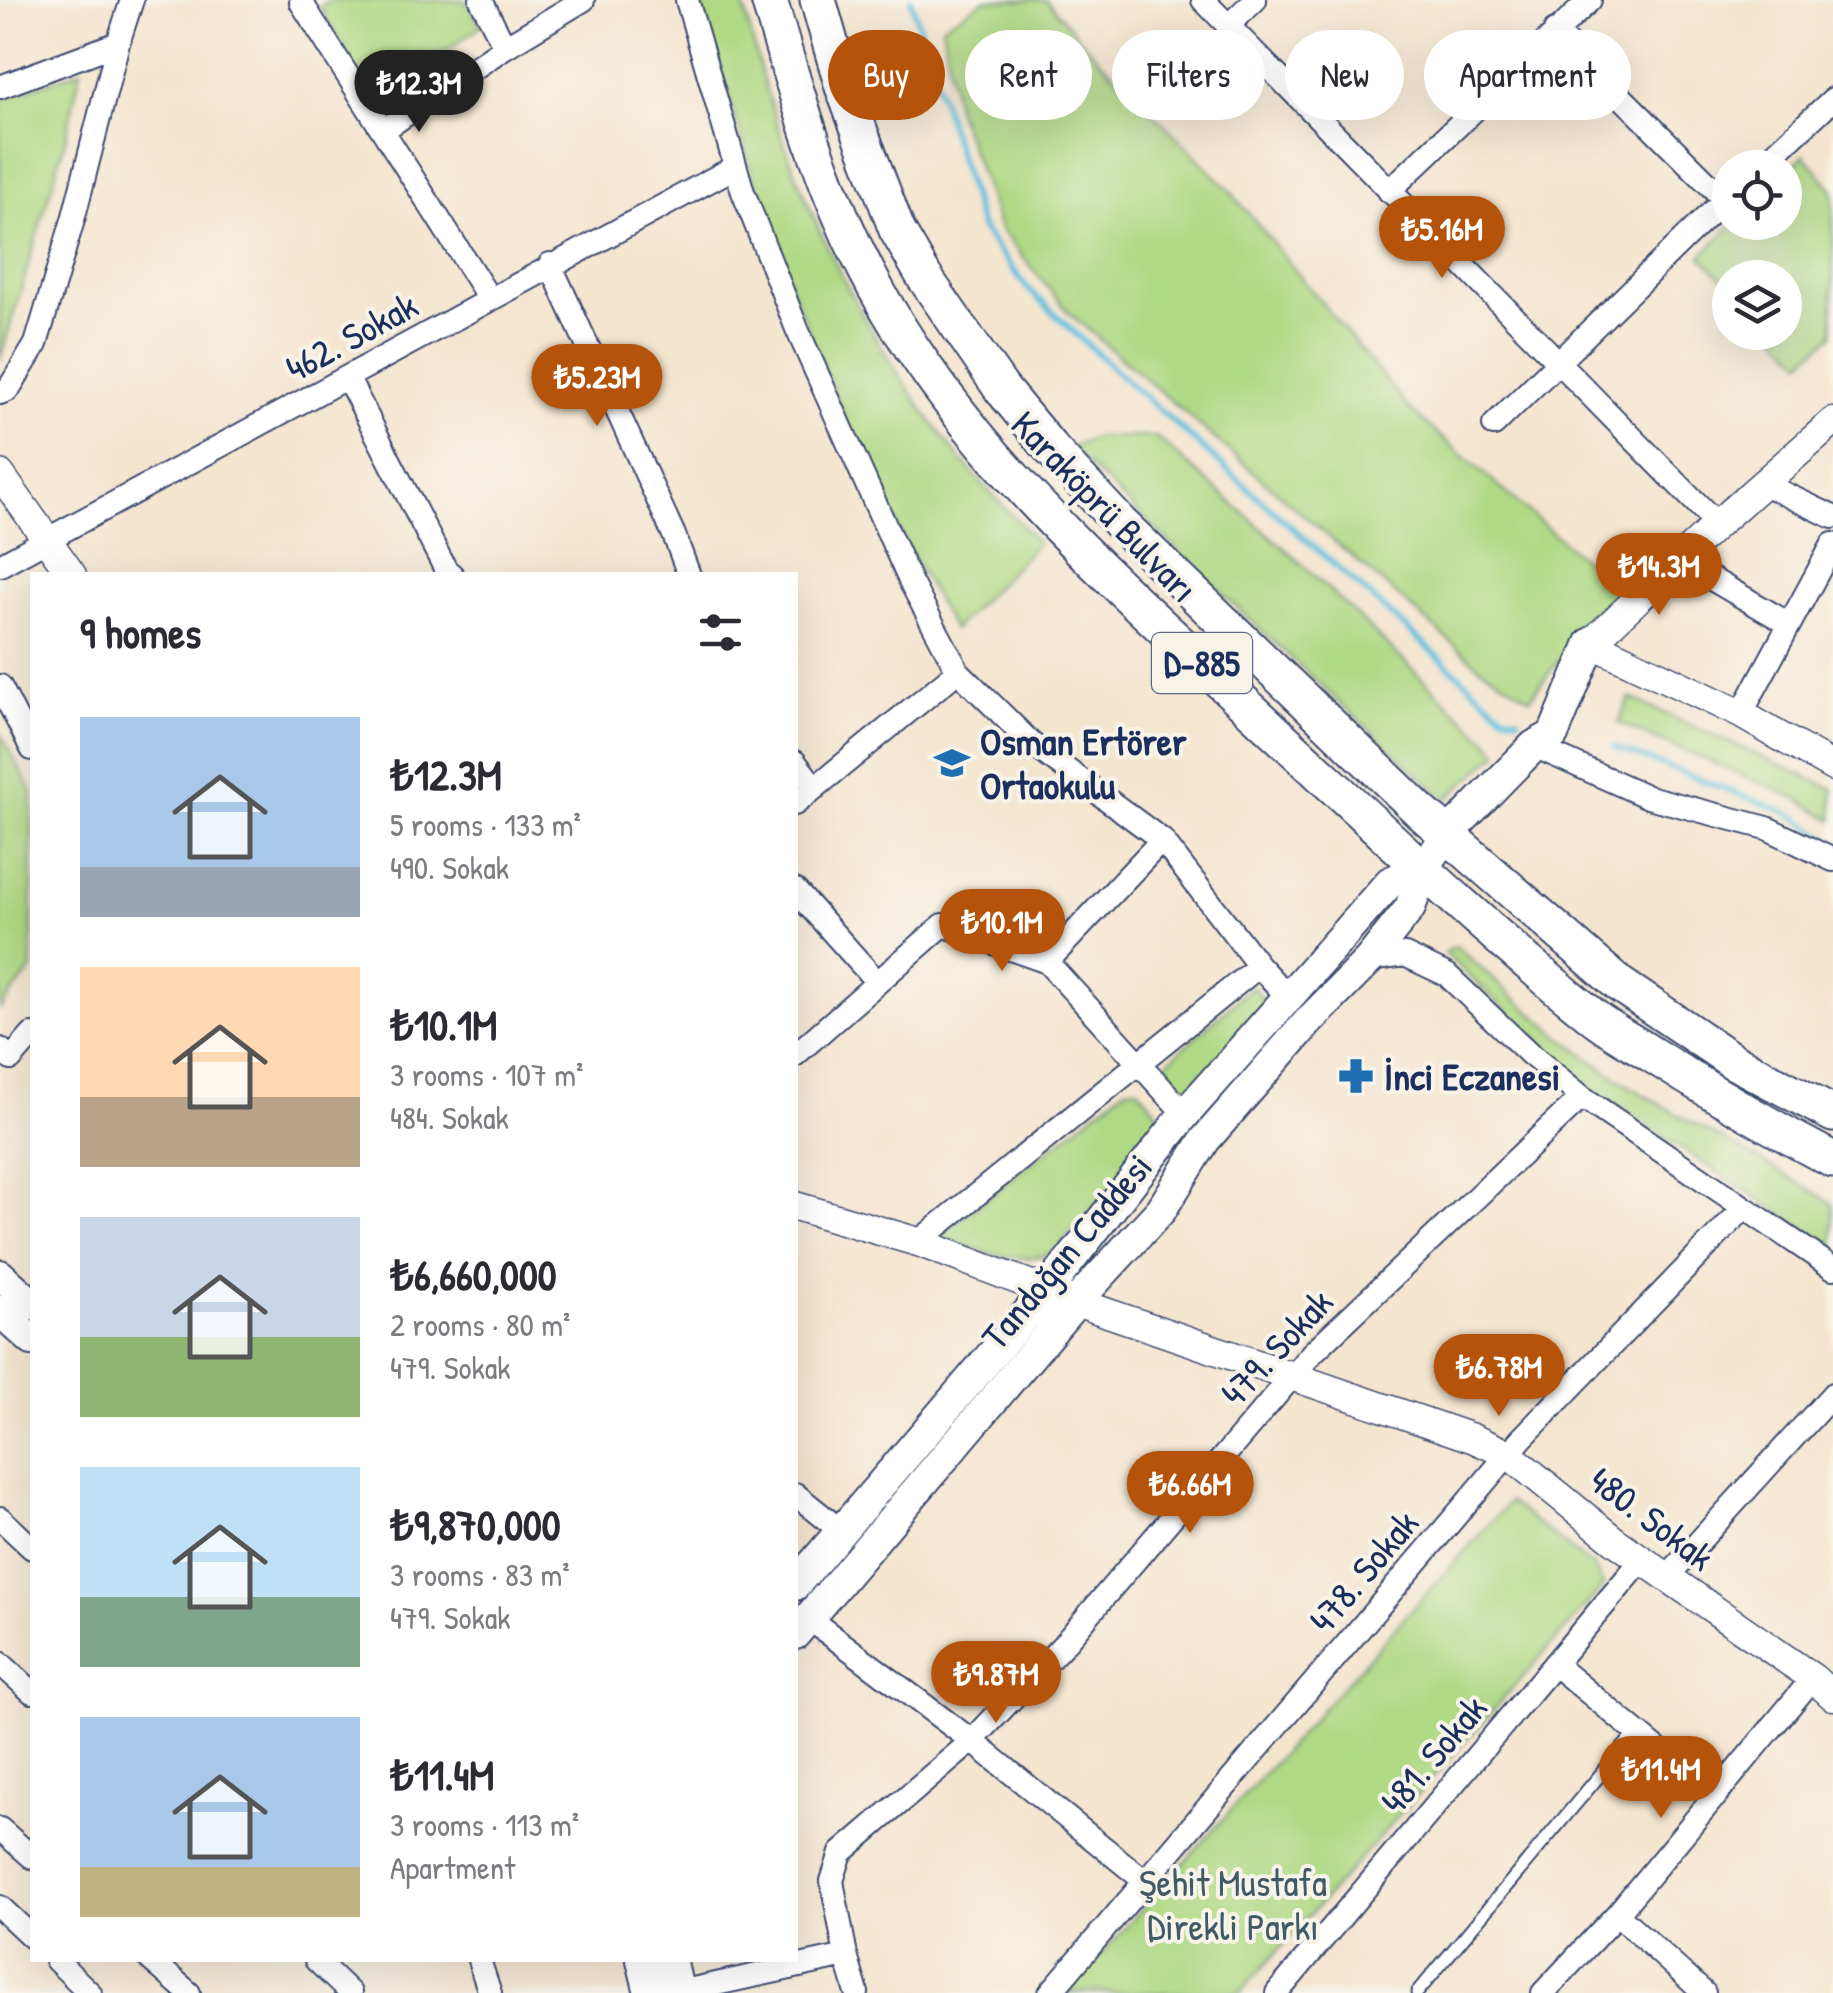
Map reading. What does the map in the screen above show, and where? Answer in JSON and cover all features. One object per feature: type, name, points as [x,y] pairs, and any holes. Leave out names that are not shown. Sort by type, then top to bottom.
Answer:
[{"type":"highway","name":"Karaköprü Bulvarı","points":[[769,0],[797,100],[830,193],[858,255],[915,352],[960,416],[1016,483],[1086,556],[1592,1017],[1711,1093],[1833,1160]]},
{"type":"highway","name":"Karaköprü Bulvarı","points":[[818,0],[843,87],[897,230],[934,292],[1001,388],[1052,450],[1120,523],[1420,811],[1620,984],[1733,1061],[1833,1114]]},
{"type":"highway","points":[[1733,1061],[1812,1076],[1833,1086]]},
{"type":"highway","points":[[1798,1141],[1833,1172]]},
{"type":"main road","name":"Tandoğan Caddesi","points":[[802,1626],[1076,1302],[1161,1210],[1218,1125],[1369,960],[1410,908],[1424,867],[1449,833],[1534,746],[1553,735],[1591,643]]},
{"type":"main road","name":"Tandoğan Caddesi","points":[[798,1581],[1047,1290],[1184,1114],[1390,882],[1424,867]]},
{"type":"main road","points":[[0,1274],[30,1302]]},
{"type":"main road","points":[[0,1311],[30,1334]]},
{"type":"main road","points":[[642,1962],[650,1993]]},
{"type":"main road","points":[[672,1962],[679,1992]]},
{"type":"street","points":[[0,393],[8,390],[36,344],[132,0]]},
{"type":"street","points":[[304,0],[301,2],[489,298]]},
{"type":"street","points":[[481,0],[505,47]]},
{"type":"street","points":[[384,129],[582,0]]},
{"type":"street","points":[[687,0],[736,166],[797,329],[911,584],[958,671],[1032,744],[1162,840],[1259,966],[1290,998]]},
{"type":"street","points":[[1203,0],[1717,524]]},
{"type":"street","points":[[1230,25],[1256,0]]},
{"type":"street","points":[[1557,30],[1590,0]]},
{"type":"street","points":[[0,86],[118,43]]},
{"type":"street","points":[[1779,150],[1833,100]]},
{"type":"street","points":[[1631,105],[1712,183]]},
{"type":"street","points":[[1388,191],[1463,120]]},
{"type":"street","name":"462. Sokak","points":[[0,565],[736,166]]},
{"type":"street","points":[[1494,425],[1712,211]]},
{"type":"street","points":[[550,264],[688,572]]},
{"type":"street","points":[[348,379],[444,572]]},
{"type":"street","points":[[1833,422],[1591,643],[1741,714],[1833,767]]},
{"type":"street","points":[[0,474],[70,572]]},
{"type":"street","points":[[1764,484],[1833,518]]},
{"type":"street","points":[[1741,714],[1833,544]]},
{"type":"street","points":[[1679,560],[1788,624]]},
{"type":"street","points":[[798,801],[958,671]]},
{"type":"street","points":[[0,686],[30,746]]},
{"type":"street","points":[[1534,746],[1648,798],[1767,828],[1833,860]]},
{"type":"street","points":[[798,766],[814,788]]},
{"type":"street","points":[[1047,962],[1162,840]]},
{"type":"street","points":[[798,893],[877,982]]},
{"type":"street","points":[[798,1052],[944,926],[1047,962],[1184,1114]]},
{"type":"street","points":[[1369,960],[1404,955],[1446,975],[1530,1054],[1582,1096],[1833,1268]]},
{"type":"street","points":[[918,1242],[1259,966]]},
{"type":"street","points":[[6,1054],[30,1036]]},
{"type":"street","name":"479. Sokak","points":[[857,1993],[832,1881],[841,1852],[972,1741],[1062,1646],[1290,1377],[1582,1096]]},
{"type":"street","name":"478. Sokak","points":[[1050,1993],[1508,1454],[1744,1208]]},
{"type":"street","name":"480. Sokak","points":[[799,1214],[918,1242],[1076,1302],[1472,1438],[1508,1454],[1614,1541],[1824,1681]]},
{"type":"street","points":[[1666,1578],[1833,1394]]},
{"type":"street","points":[[798,1496],[841,1531]]},
{"type":"street","points":[[0,1518],[30,1546]]},
{"type":"street","name":"481. Sokak","points":[[1277,1993],[1642,1560]]},
{"type":"street","points":[[802,1626],[972,1741],[1146,1882]]},
{"type":"street","points":[[0,1663],[30,1690]]},
{"type":"street","points":[[1554,1664],[1716,1797]]},
{"type":"street","points":[[1544,1993],[1824,1681]]},
{"type":"street","points":[[0,1829],[30,1855]]},
{"type":"street","points":[[0,1907],[30,1935]]},
{"type":"street","points":[[1618,1914],[1704,1993]]},
{"type":"street","points":[[679,1992],[846,1956]]},
{"type":"street","points":[[58,1962],[90,1993]]},
{"type":"street","points":[[154,1962],[189,1993]]},
{"type":"street","points":[[318,1962],[350,1993]]},
{"type":"street","points":[[480,1962],[490,1993]]},
{"type":"lane","points":[[1417,1993],[1636,1732]]},
{"type":"green space","points":[[330,0],[465,0],[481,26],[374,101],[320,7]]},
{"type":"green space","points":[[700,0],[742,0],[764,84],[789,156],[847,286],[922,409],[971,472],[1038,543],[953,630],[881,493],[817,352],[769,224]]},
{"type":"green space","points":[[985,0],[1046,0],[1072,30],[965,30],[965,120],[1092,120],[1092,52],[1112,72],[1112,120],[1160,120],[1226,186],[1409,409],[1621,592],[1573,642],[1530,698],[1480,667],[1069,313],[1000,229],[956,108],[942,26]]},
{"type":"green space","points":[[81,70],[65,141],[0,360],[0,100]]},
{"type":"green space","points":[[1802,157],[1833,190],[1833,335],[1802,361],[1791,350],[1802,350],[1802,260],[1712,260],[1712,267],[1701,256],[1717,240],[1802,240]]},
{"type":"green space","points":[[1096,437],[1156,437],[1291,554],[1500,752],[1448,798],[1440,794],[1070,448]]},
{"type":"green space","points":[[1630,698],[1833,789],[1833,820],[1796,798],[1618,723]]},
{"type":"green space","points":[[0,733],[30,787],[30,972],[0,1009]]},
{"type":"green space","points":[[1456,946],[1539,1019],[1605,1070],[1833,1204],[1833,1247],[1585,1083],[1444,953]]},
{"type":"green space","points":[[1252,986],[1272,1012],[1192,1101],[1162,1067]]},
{"type":"green space","points":[[1137,1087],[1166,1121],[1166,1127],[1053,1253],[1009,1257],[939,1236],[1126,1088]]},
{"type":"green space","name":"Şehit Mustafa Direkli Parkı","points":[[1509,1502],[1594,1567],[1604,1586],[1240,1993],[1066,1993]]},
{"type":"waterway","points":[[911,0],[981,228],[1028,289],[1503,714],[1519,718]]},
{"type":"waterway","points":[[1614,747],[1791,814],[1833,842]]},
{"type":"place","name":"Osman Ertörer Ortaokulu","points":[[952,763]]},
{"type":"place","name":"İnci Eczanesi","points":[[1356,1076]]}]
